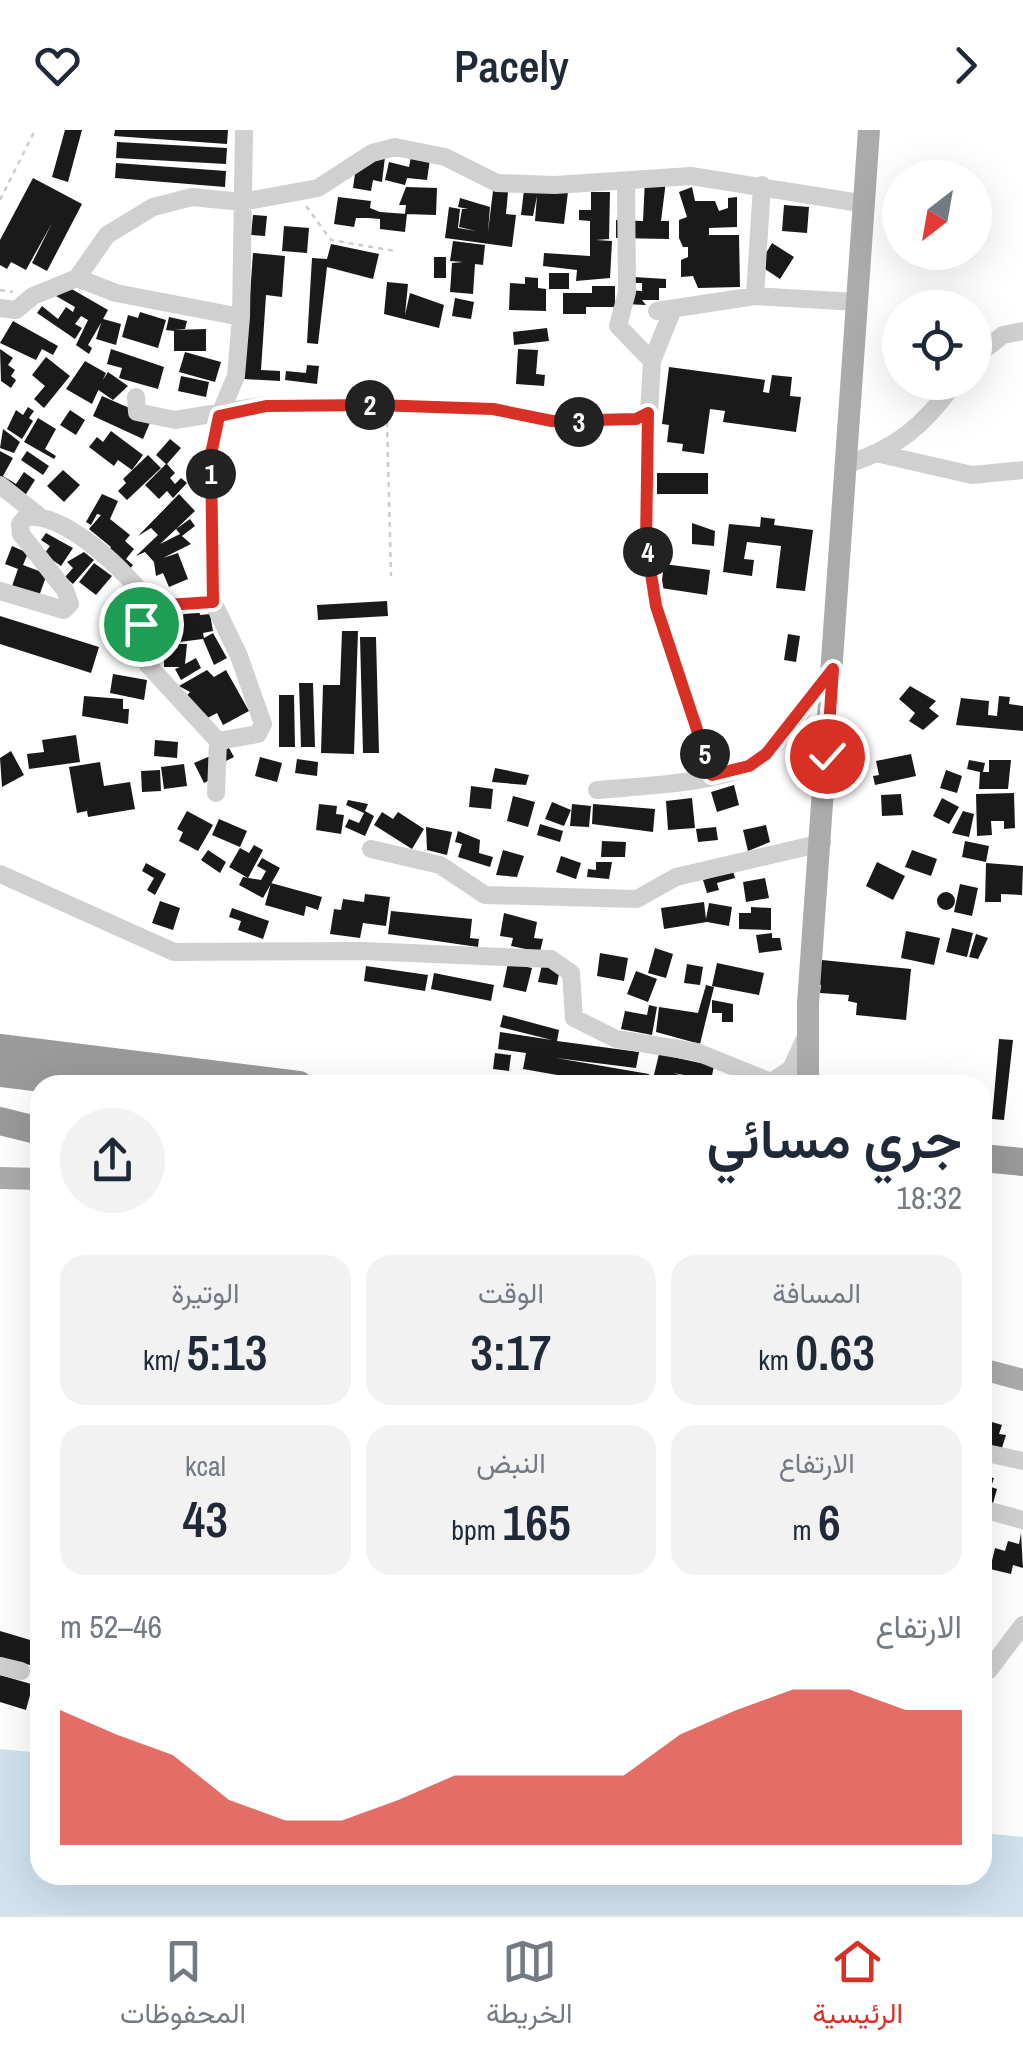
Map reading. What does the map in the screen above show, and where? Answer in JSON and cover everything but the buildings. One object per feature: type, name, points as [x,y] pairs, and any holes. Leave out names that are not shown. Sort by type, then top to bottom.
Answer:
[{"type":"highway","points":[[0,1048],[218,1075]]},
{"type":"highway","points":[[0,1073],[30,1077]]},
{"type":"highway","points":[[0,1121],[30,1128]]},
{"type":"highway","points":[[992,1159],[1023,1162]]},
{"type":"highway","points":[[992,1178],[1023,1181]]},
{"type":"main road","points":[[808,1075],[844,465],[869,130]]},
{"type":"main road","points":[[0,1178],[30,1179]]},
{"type":"main road","points":[[992,1372],[1022,1382]]},
{"type":"street","points":[[218,741],[258,734],[263,724],[240,656],[213,602],[211,454],[219,416],[236,376],[241,317],[244,130]]},
{"type":"street","points":[[0,308],[16,310],[33,296],[77,278],[106,235],[153,207],[192,198],[242,202],[318,188],[372,153],[396,147],[445,157],[497,183],[691,176],[866,204]]},
{"type":"street","points":[[626,181],[627,292],[618,326],[652,362]]},
{"type":"street","points":[[754,296],[762,185]]},
{"type":"street","points":[[77,278],[116,293],[241,317]]},
{"type":"street","points":[[712,775],[656,606],[646,542],[652,362],[665,310],[754,296],[857,302]]},
{"type":"street","points":[[992,344],[1003,335],[1023,331]]},
{"type":"street","points":[[136,397],[137,412],[175,420],[266,406],[493,409],[552,421],[636,419],[648,413]]},
{"type":"street","points":[[844,465],[880,454],[914,432],[940,400]]},
{"type":"street","points":[[880,454],[972,474],[1023,470]]},
{"type":"street","points":[[0,485],[38,515],[88,542],[139,588],[150,606]]},
{"type":"street","points":[[0,591],[64,610],[70,604],[65,590],[21,534],[26,516],[38,515]]},
{"type":"street","points":[[150,606],[213,602]]},
{"type":"street","points":[[150,606],[136,642],[148,665],[218,741],[216,793]]},
{"type":"street","points":[[597,790],[702,780],[749,766],[766,754],[833,669]]},
{"type":"street","points":[[371,849],[440,865],[485,895],[636,899],[676,878],[822,843]]},
{"type":"street","points":[[0,874],[174,952],[363,951],[551,959],[571,973],[574,1018],[616,1038],[698,1052],[754,1075]]},
{"type":"street","points":[[782,1075],[791,1069],[808,1031]]},
{"type":"street","points":[[992,1454],[1023,1461]]},
{"type":"street","points":[[992,1512],[1023,1520]]},
{"type":"street","points":[[992,1664],[1016,1642],[1023,1625]]},
{"type":"street","points":[[0,1666],[21,1671]]},
{"type":"path","points":[[0,200],[35,130]]},
{"type":"path","points":[[300,190],[307,208],[330,240],[395,252]]},
{"type":"path","points":[[386,406],[391,576]]},
{"type":"water","points":[[0,1749],[30,1752],[30,1885],[992,1885],[992,1834],[1023,1837],[1023,1915],[0,1915]]},
{"type":"route","points":[[141,624],[150,606],[213,602],[211,454],[219,416],[266,406],[375,405],[493,409],[552,421],[636,419],[648,413],[646,542],[656,606],[712,775],[749,766],[766,754],[833,669],[827,756]]}]
